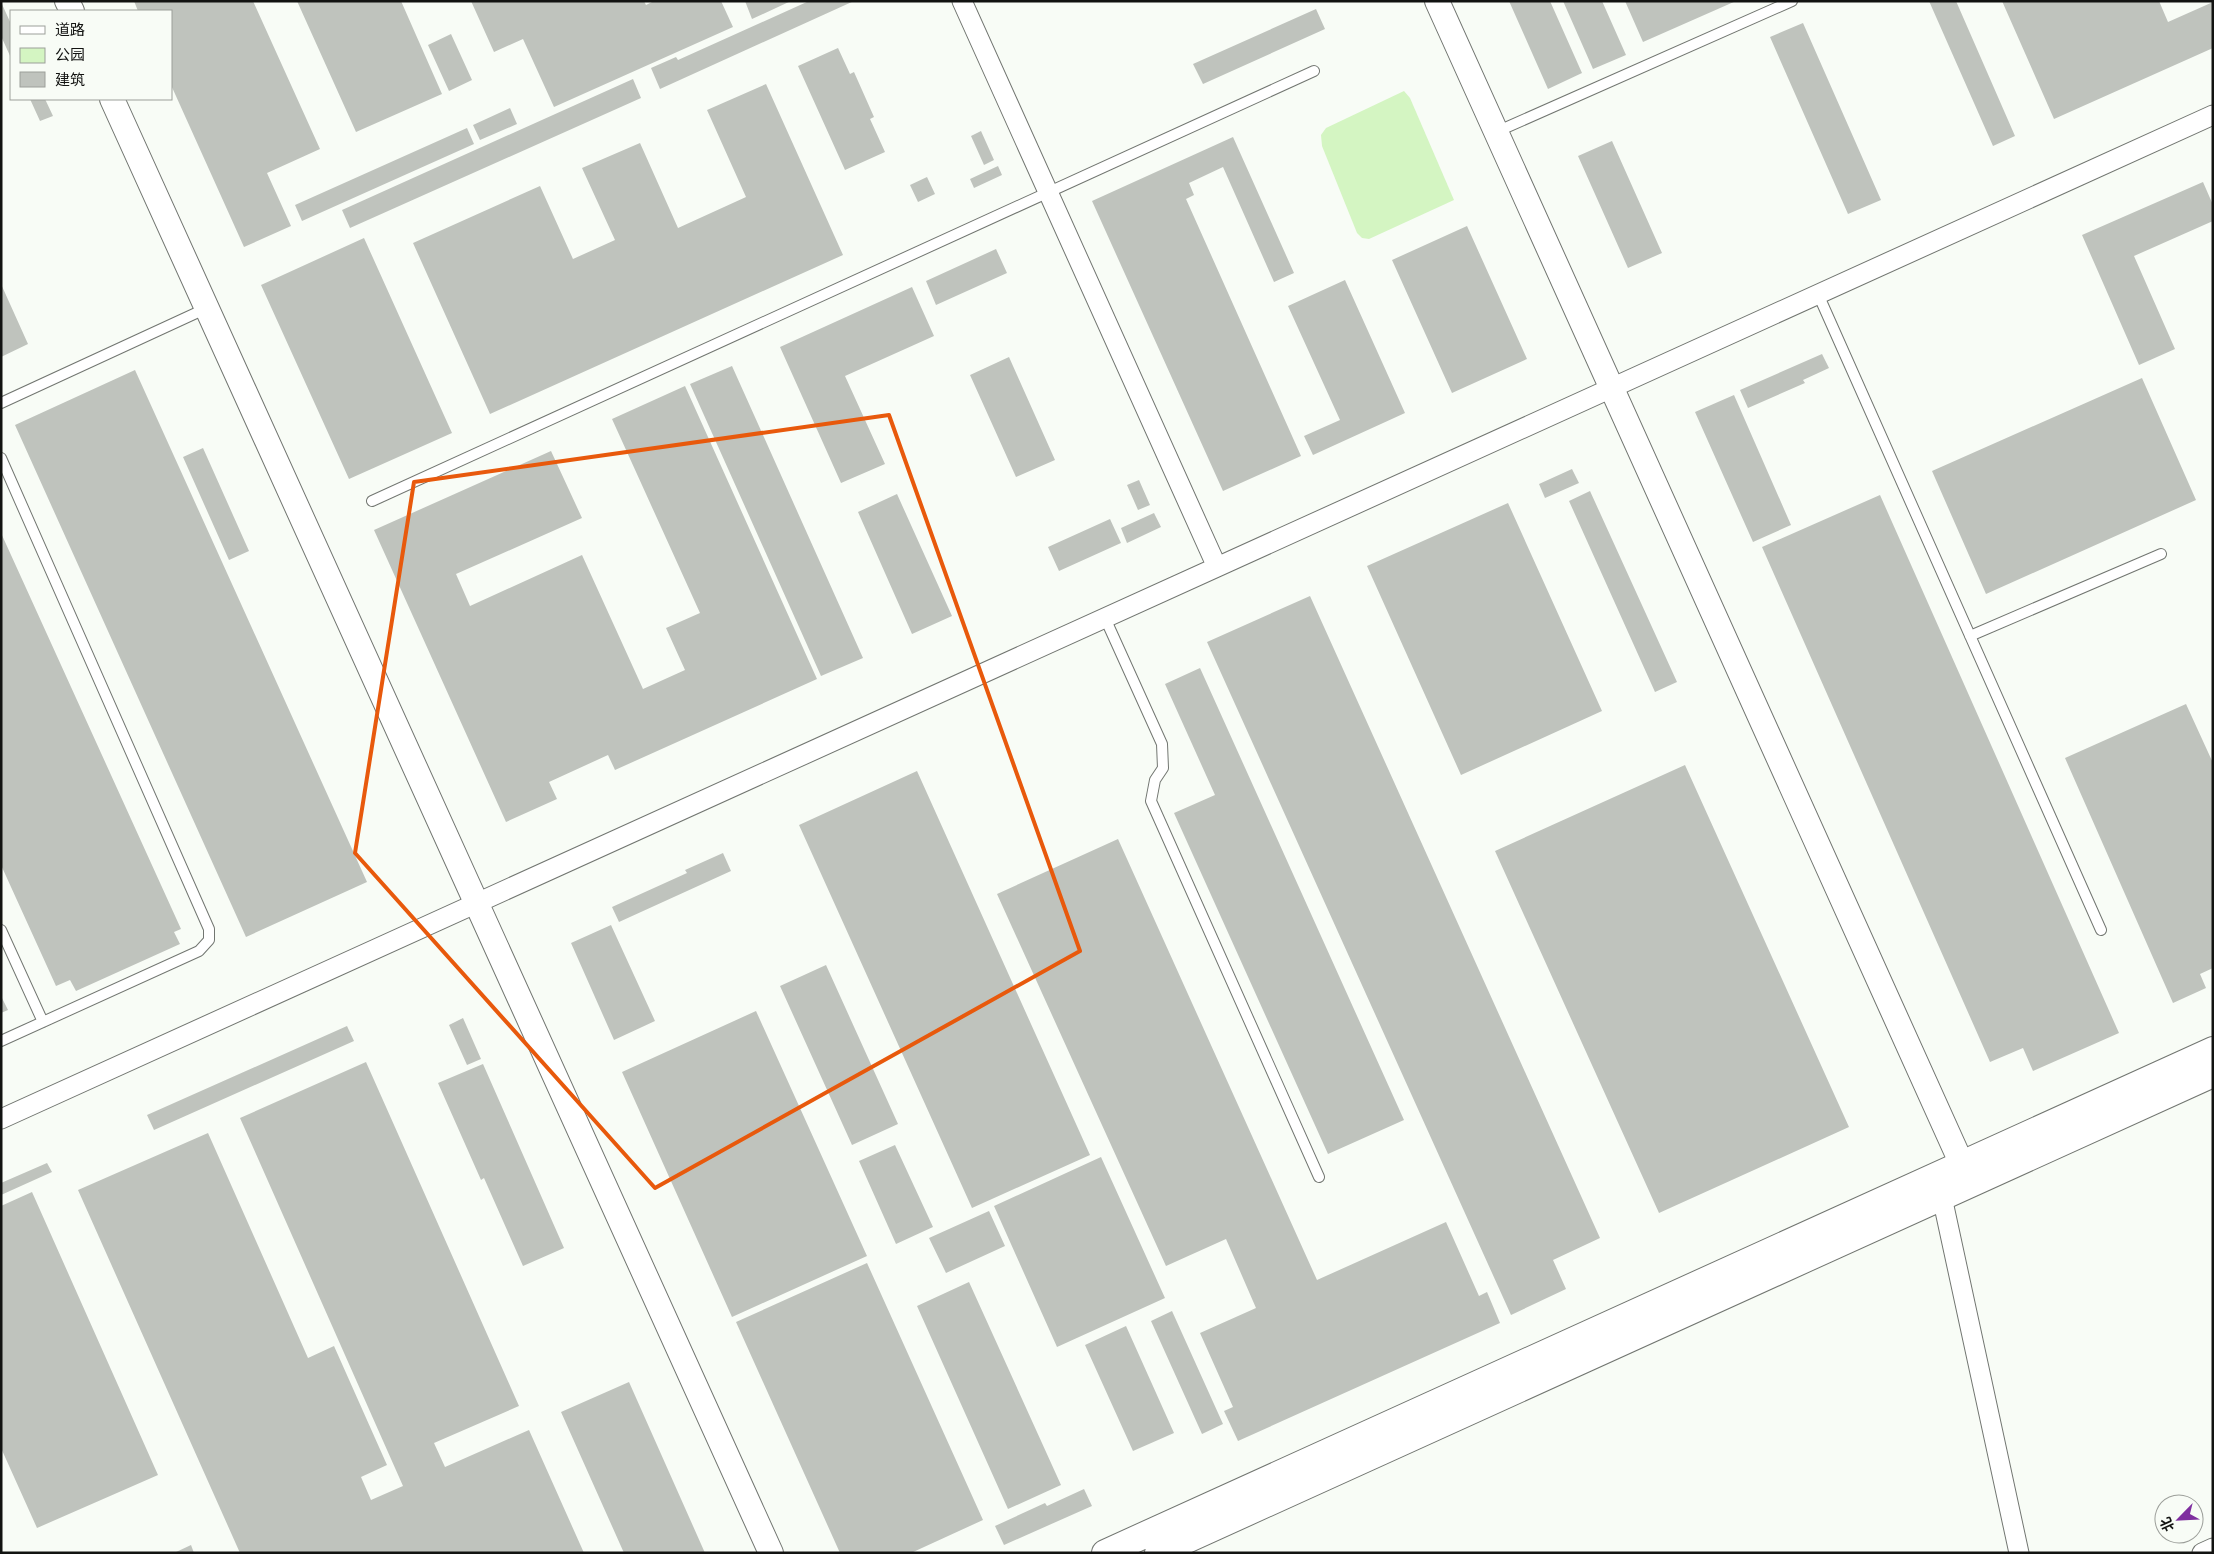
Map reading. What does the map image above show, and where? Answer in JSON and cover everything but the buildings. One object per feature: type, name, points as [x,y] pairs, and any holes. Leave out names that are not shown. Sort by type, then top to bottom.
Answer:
[{"type":"main road","points":[[1158,1553],[1942,1197],[1966,1174],[2213,1050]]},
{"type":"main road","points":[[1106,1553],[1966,1174],[2213,1074]]},
{"type":"street","points":[[962,1],[1217,567]]},
{"type":"street","points":[[1437,1],[1966,1174]]},
{"type":"street","points":[[112,100],[771,1553]]},
{"type":"street","points":[[1,1119],[2213,115]]},
{"type":"street","points":[[1942,1197],[2019,1553]]},
{"type":"street","points":[[2202,1553],[2213,1548]]},
{"type":"lane","points":[[1496,132],[1792,1]]},
{"type":"lane","points":[[372,501],[1314,71]]},
{"type":"lane","points":[[1818,294],[2101,930]]},
{"type":"lane","points":[[1,403],[207,308]]},
{"type":"lane","points":[[1,458],[209,929],[209,940],[199,950],[1,1041]]},
{"type":"lane","points":[[1970,636],[2161,554]]},
{"type":"lane","points":[[1105,618],[1162,744],[1163,768],[1155,780],[1151,801],[1319,1178]]},
{"type":"lane","points":[[1,930],[43,1022]]},
{"type":"highlighted area","points":[[889,415],[1080,951],[655,1188],[355,853],[414,482]]},
{"type":"green space","points":[[1404,91],[1410,98],[1454,200],[1369,239],[1362,238],[1357,233],[1322,146],[1321,135],[1326,128]]}]
